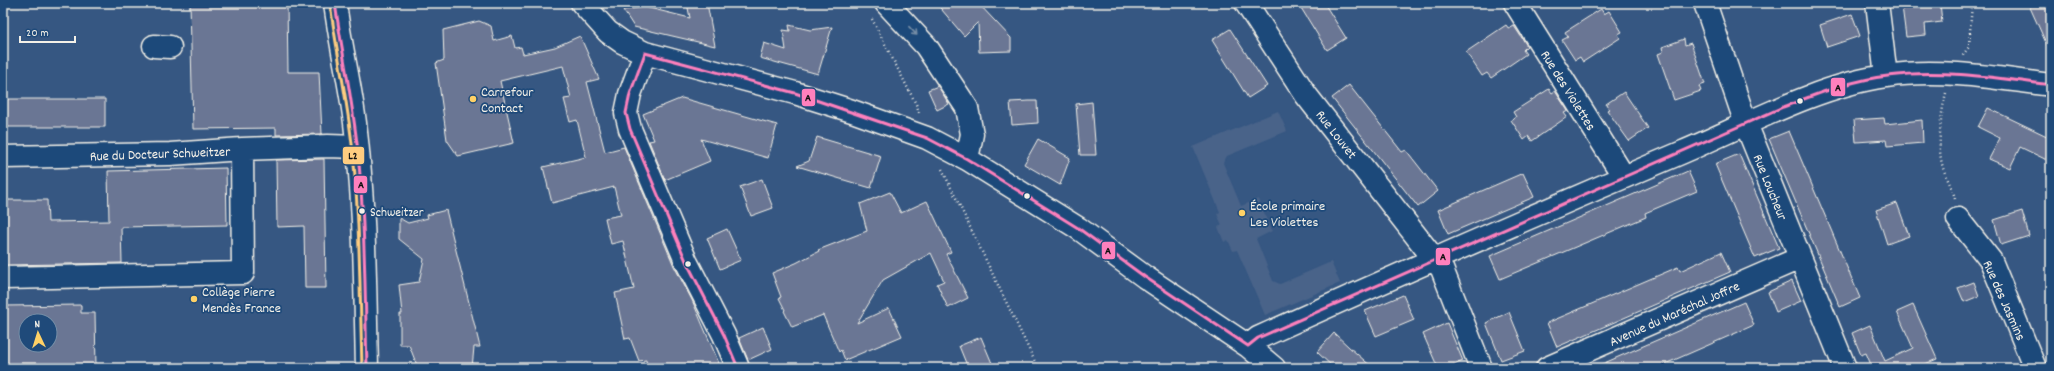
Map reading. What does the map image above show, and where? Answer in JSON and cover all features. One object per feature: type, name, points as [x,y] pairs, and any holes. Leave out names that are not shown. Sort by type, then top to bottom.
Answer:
[{"type":"street","points":[[336,3],[355,122],[365,236],[366,368]]},
{"type":"street","points":[[582,3],[608,32],[622,42],[645,53],[795,93],[852,111],[927,138],[968,159],[1078,228],[1145,277],[1248,346],[1266,365]]},
{"type":"street","name":"Rue Louvet","points":[[1246,3],[1306,95],[1435,259]]},
{"type":"street","name":"Rue des Violettes","points":[[1515,3],[1624,177]]},
{"type":"street","name":"Rue Loucheur","points":[[1704,3],[1746,124],[1845,368]]},
{"type":"street","points":[[1877,3],[1886,76]]},
{"type":"street","points":[[878,10],[926,46],[967,108],[972,134],[968,159]]},
{"type":"street","points":[[645,53],[630,94],[626,113],[630,129],[686,261],[724,335],[738,368]]},
{"type":"street","points":[[1248,346],[1258,338],[1435,259],[1746,124],[1840,86],[1886,76],[1950,75],[2051,85]]},
{"type":"street","points":[[242,149],[328,146],[357,147]]},
{"type":"street","name":"Rue du Docteur Schweitzer","points":[[3,157],[170,154],[242,149],[243,273],[4,278]]},
{"type":"street","name":"Rue des Jasmins","points":[[1958,219],[1991,261],[2035,368]]},
{"type":"street","name":"Avenue du Maréchal Joffre","points":[[1547,368],[1800,258]]},
{"type":"street","points":[[1435,259],[1442,269],[1453,295],[1481,368]]},
{"type":"path","points":[[1958,219],[1952,186],[1942,164],[1940,137],[1943,106],[1950,75],[1969,47],[1972,3]]},
{"type":"path","points":[[878,10],[916,104],[927,138],[1038,368]]},
{"type":"shaded area","name":"École primaire Les Violettes","points":[[1278,111],[1287,131],[1227,156],[1223,163],[1241,206],[1258,199],[1272,231],[1256,239],[1273,281],[1280,284],[1331,262],[1340,283],[1265,315],[1237,250],[1233,251],[1228,240],[1224,242],[1218,227],[1222,225],[1217,214],[1220,212],[1193,147]]},
{"type":"building","points":[[190,3],[287,3],[288,72],[319,72],[322,134],[276,135],[276,128],[193,129]]},
{"type":"building","points":[[687,3],[707,3],[715,46],[634,27],[623,10],[645,7],[690,18]]},
{"type":"building","points":[[936,3],[978,3],[1011,38],[1011,51],[979,52],[978,22],[964,36]]},
{"type":"building","points":[[1298,3],[1324,3],[1346,38],[1327,50]]},
{"type":"building","points":[[1940,3],[1942,22],[1925,24],[1926,35],[1906,37],[1902,6]]},
{"type":"building","points":[[2028,3],[2051,3],[2051,54]]},
{"type":"building","points":[[1601,9],[1604,14],[1609,11],[1622,32],[1618,34],[1620,38],[1583,62],[1580,57],[1575,60],[1562,40],[1568,37],[1565,32]]},
{"type":"building","points":[[1852,14],[1860,36],[1827,47],[1820,25]]},
{"type":"building","points":[[479,21],[491,26],[494,41],[512,36],[515,48],[521,47],[523,54],[555,47],[580,36],[599,79],[587,82],[605,152],[624,147],[674,266],[692,300],[721,368],[647,368],[646,360],[639,361],[630,338],[625,339],[615,293],[634,289],[623,241],[611,244],[605,218],[621,215],[614,187],[552,203],[543,167],[586,157],[577,120],[570,122],[564,99],[571,98],[563,66],[500,81],[514,143],[458,156],[447,140],[436,63],[444,60],[443,30]]},
{"type":"building","points":[[789,25],[810,30],[832,27],[818,74],[760,58],[764,43],[786,50],[783,30],[790,31]]},
{"type":"building","points":[[1506,25],[1509,29],[1514,26],[1527,46],[1523,50],[1526,54],[1491,78],[1487,73],[1482,76],[1466,52]]},
{"type":"building","points":[[1230,29],[1267,86],[1248,98],[1212,40]]},
{"type":"building","points":[[1684,39],[1685,45],[1691,43],[1705,84],[1699,86],[1701,91],[1674,100],[1658,54],[1663,52],[1662,47]]},
{"type":"building","points":[[1349,85],[1402,152],[1406,150],[1438,191],[1418,207],[1332,98]]},
{"type":"building","points":[[938,86],[949,104],[937,110],[928,90]]},
{"type":"building","points":[[1549,89],[1552,93],[1555,91],[1568,111],[1564,113],[1567,117],[1532,141],[1529,136],[1524,140],[1511,120],[1516,117],[1513,112]]},
{"type":"building","points":[[1624,92],[1648,128],[1629,141],[1607,110],[1609,109],[1606,104]]},
{"type":"building","points":[[682,98],[777,125],[768,158],[701,139],[710,161],[665,180],[649,141],[654,140],[643,114]]},
{"type":"building","points":[[3,99],[105,99],[105,127],[3,127]]},
{"type":"building","points":[[1037,101],[1038,123],[1012,125],[1010,102]]},
{"type":"building","points":[[1092,102],[1096,155],[1080,155],[1076,104]]},
{"type":"building","points":[[1988,108],[2051,138],[2051,162],[2020,147],[2010,168],[1989,159],[2000,138],[1978,127]]},
{"type":"building","points":[[1884,118],[1885,124],[1922,120],[1923,143],[1887,146],[1886,140],[1856,142],[1854,120]]},
{"type":"building","points":[[1789,131],[1860,298],[1840,307],[1769,139]]},
{"type":"building","points":[[817,137],[881,156],[871,188],[797,166],[809,161]]},
{"type":"building","points":[[1038,139],[1070,158],[1060,185],[1024,164]]},
{"type":"building","points":[[1739,154],[1779,248],[1755,258],[1715,164]]},
{"type":"building","points":[[324,159],[326,288],[305,288],[304,226],[277,227],[276,160]]},
{"type":"building","points":[[226,168],[227,225],[121,227],[122,263],[3,265],[3,200],[47,200],[48,222],[109,221],[108,171]]},
{"type":"building","points":[[1688,171],[1697,191],[1645,213],[1646,217],[1500,279],[1490,256]]},
{"type":"building","points":[[1523,173],[1534,197],[1448,234],[1438,210]]},
{"type":"building","points":[[762,179],[773,208],[751,216],[740,187]]},
{"type":"building","points":[[890,192],[901,213],[927,201],[951,252],[946,254],[968,298],[948,308],[937,284],[944,281],[931,253],[883,280],[857,323],[889,308],[902,336],[845,360],[841,350],[839,352],[823,315],[792,327],[779,298],[781,297],[772,273],[796,263],[819,251],[818,250],[867,231],[860,204]]},
{"type":"building","points":[[1897,203],[1909,236],[1887,244],[1876,210]]},
{"type":"building","points":[[446,210],[480,347],[474,347],[472,368],[418,368],[409,345],[400,345],[400,314],[402,314],[399,285],[419,282],[424,259],[399,239],[399,218],[408,223],[428,218],[427,215]]},
{"type":"building","points":[[2022,211],[2029,236],[2001,245],[1994,220]]},
{"type":"building","points":[[727,229],[741,260],[720,269],[707,238]]},
{"type":"building","points":[[1721,252],[1730,272],[1557,347],[1547,323],[1678,267],[1680,271]]},
{"type":"building","points":[[1792,281],[1801,301],[1776,312],[1768,292]]},
{"type":"building","points":[[1974,282],[1979,296],[1964,302],[1958,288]]},
{"type":"building","points":[[1403,295],[1414,320],[1376,336],[1365,311]]},
{"type":"building","points":[[1744,302],[1754,325],[1656,368],[1593,368]]},
{"type":"building","points":[[81,305],[81,313],[95,313],[96,368],[3,368],[3,306]]},
{"type":"building","points":[[1913,305],[1937,359],[1916,368],[1869,368],[1872,367],[1866,353],[1861,355],[1852,333],[1870,325],[1885,361],[1913,348],[1897,312]]},
{"type":"building","points":[[1509,312],[1525,351],[1501,360],[1486,323]]},
{"type":"building","points":[[1447,323],[1463,361],[1447,368],[1438,368],[1423,334]]},
{"type":"building","points":[[763,327],[772,349],[748,360],[739,338]]},
{"type":"building","points":[[1334,333],[1373,368],[1334,368],[1317,352]]},
{"type":"building","points":[[981,337],[994,368],[968,368],[959,346]]},
{"type":"transit line","name":"A","points":[[335,3],[358,153],[363,233],[367,368]]},
{"type":"transit line","name":"L2","points":[[330,4],[353,153],[358,234],[362,368]]},
{"type":"transit line","name":"A","points":[[645,53],[795,93],[927,138],[967,159],[1078,228],[1145,277],[1248,346]]},
{"type":"transit line","name":"A","points":[[645,53],[630,94],[626,113],[630,129],[686,261],[724,335],[738,368]]},
{"type":"transit line","name":"A","points":[[1248,346],[1258,338],[1783,107],[1834,88],[1874,78],[1929,73],[1970,75],[2051,85]]},
{"type":"place","name":"Carrefour Contact","points":[[473,99]]},
{"type":"place","name":"Schweitzer","points":[[362,211]]},
{"type":"place","name":"École primaire Les Violettes","points":[[1242,213]]},
{"type":"place","name":"Collège Pierre Mendès France","points":[[194,299]]}]
